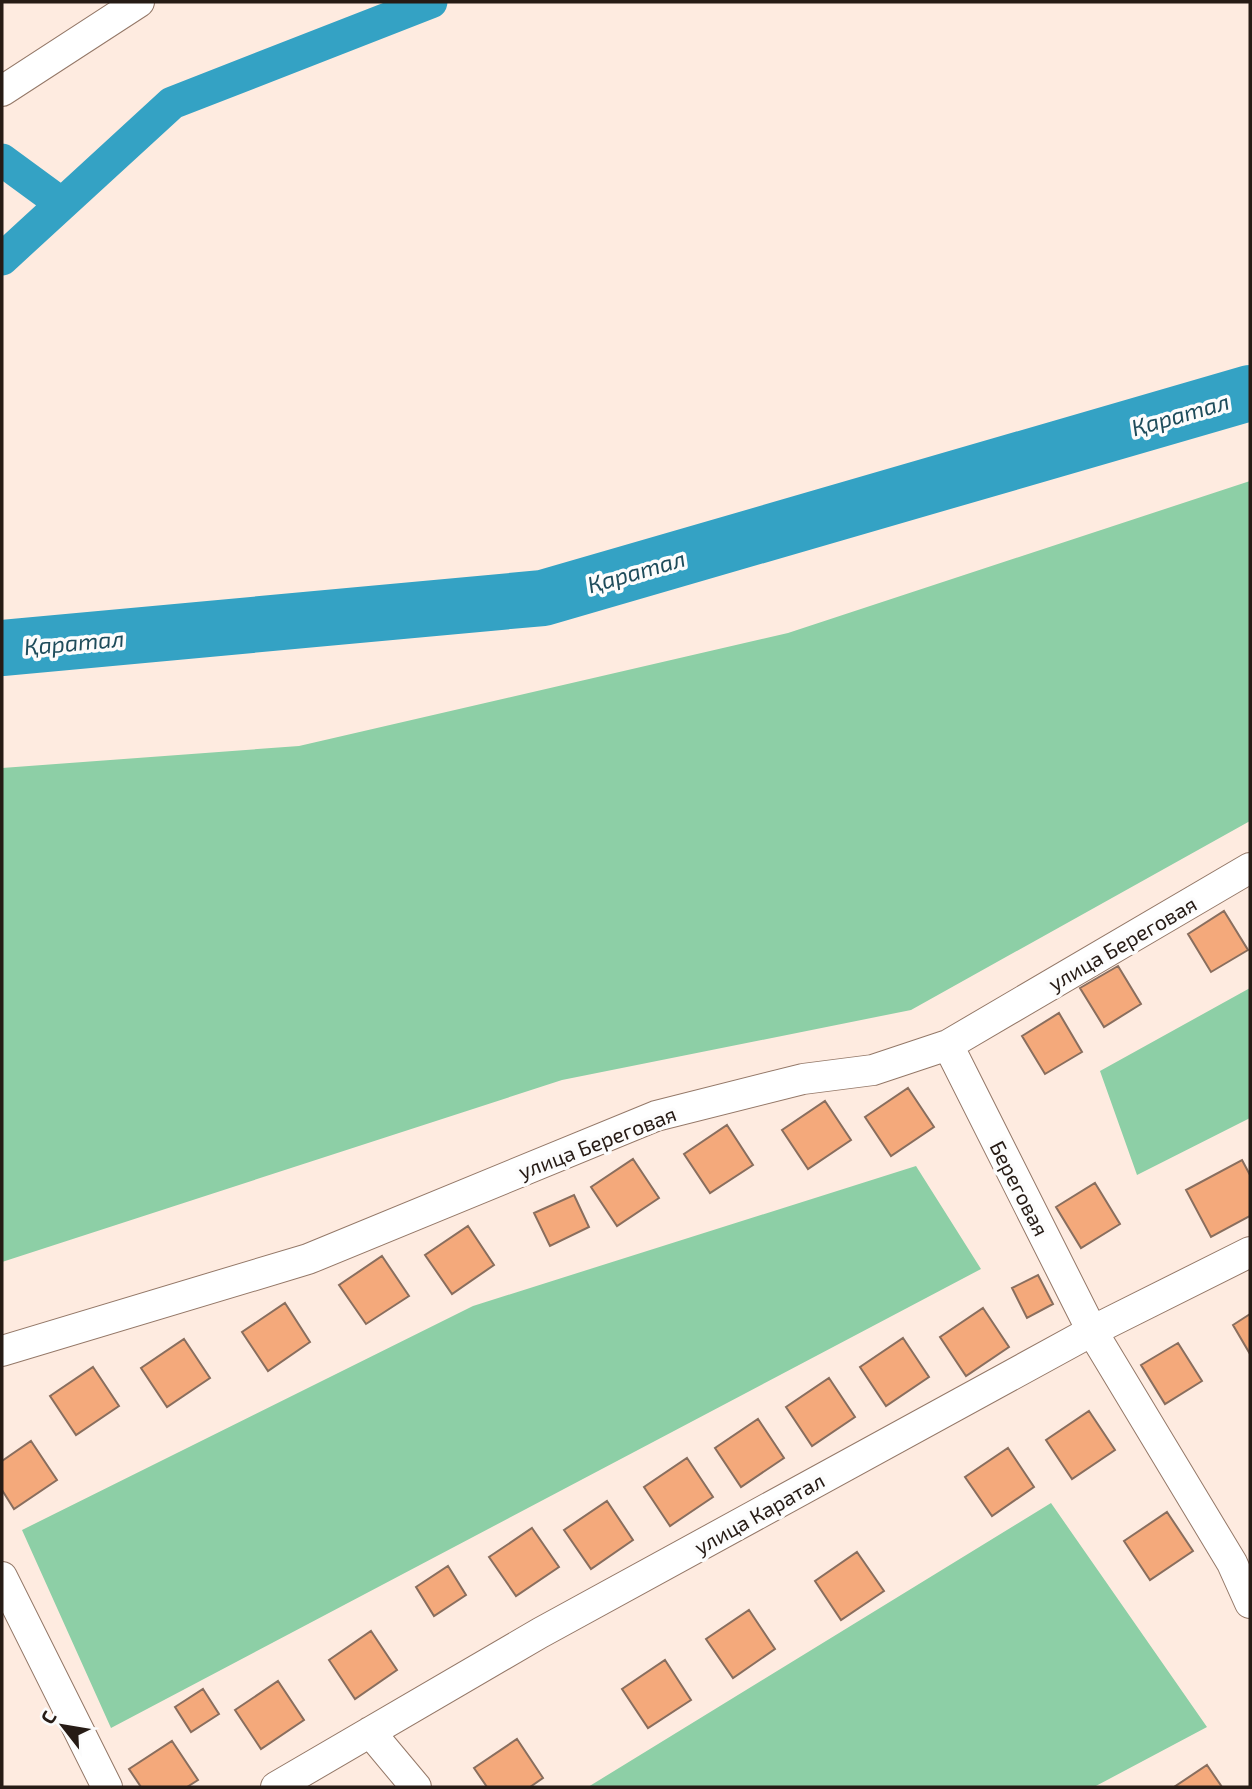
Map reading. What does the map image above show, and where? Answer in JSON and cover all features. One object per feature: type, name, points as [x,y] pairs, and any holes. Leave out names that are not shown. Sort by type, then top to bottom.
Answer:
[{"type":"street","points":[[2,91],[15,69],[139,2]]},
{"type":"street","name":"улица Береговая","points":[[2,1351],[308,1259],[656,1116],[803,1079],[873,1070],[948,1045],[1250,868]]},
{"type":"street","name":"Береговая","points":[[948,1045],[1092,1331],[1241,1559],[1250,1602]]},
{"type":"street","name":"улица Каратал","points":[[276,1787],[552,1626],[1092,1331],[1250,1252]]},
{"type":"street","points":[[2,1577],[107,1787]]},
{"type":"street","points":[[370,1732],[416,1787]]},
{"type":"green space","points":[[1250,481],[1250,821],[911,1010],[562,1080],[2,1262],[2,768],[299,746],[788,633]]},
{"type":"green space","points":[[1250,988],[1250,1118],[1137,1175],[1100,1071]]},
{"type":"green space","points":[[916,1166],[981,1269],[111,1728],[22,1530],[473,1306]]},
{"type":"green space","points":[[1051,1503],[1207,1727],[1094,1787],[588,1787]]},
{"type":"building","points":[[1224,911],[1248,950],[1211,972],[1188,934]]},
{"type":"building","points":[[1118,966],[1141,1004],[1104,1027],[1080,988]]},
{"type":"building","points":[[1059,1013],[1082,1052],[1045,1074],[1022,1036]]},
{"type":"building","points":[[908,1088],[934,1127],[891,1156],[865,1117]]},
{"type":"building","points":[[825,1101],[851,1140],[808,1169],[782,1130]]},
{"type":"building","points":[[727,1125],[753,1165],[710,1193],[684,1154]]},
{"type":"building","points":[[633,1159],[659,1198],[617,1226],[591,1187]]},
{"type":"building","points":[[1242,1160],[1250,1175],[1250,1216],[1211,1237],[1186,1190]]},
{"type":"building","points":[[1095,1183],[1120,1224],[1081,1248],[1056,1207]]},
{"type":"building","points":[[574,1195],[589,1227],[550,1246],[534,1213]]},
{"type":"building","points":[[468,1226],[494,1265],[452,1294],[425,1255]]},
{"type":"building","points":[[382,1256],[409,1296],[366,1324],[339,1285]]},
{"type":"building","points":[[1038,1275],[1053,1304],[1027,1318],[1012,1288]]},
{"type":"building","points":[[285,1303],[310,1342],[268,1371],[242,1332]]},
{"type":"building","points":[[983,1308],[1009,1347],[966,1376],[940,1337]]},
{"type":"building","points":[[1250,1314],[1250,1354],[1233,1325]]},
{"type":"building","points":[[903,1338],[929,1377],[886,1406],[860,1367]]},
{"type":"building","points":[[184,1339],[210,1378],[167,1407],[141,1368]]},
{"type":"building","points":[[1178,1343],[1202,1381],[1165,1404],[1141,1365]]},
{"type":"building","points":[[93,1367],[119,1406],[76,1435],[50,1396]]},
{"type":"building","points":[[829,1378],[855,1417],[812,1446],[786,1407]]},
{"type":"building","points":[[1089,1411],[1115,1450],[1072,1479],[1046,1440]]},
{"type":"building","points":[[758,1419],[784,1458],[741,1487],[715,1448]]},
{"type":"building","points":[[31,1441],[57,1480],[14,1509],[2,1490],[2,1461]]},
{"type":"building","points":[[1008,1448],[1034,1487],[992,1516],[965,1477]]},
{"type":"building","points":[[687,1458],[713,1497],[670,1526],[644,1487]]},
{"type":"building","points":[[607,1501],[633,1540],[591,1569],[564,1530]]},
{"type":"building","points":[[1167,1512],[1193,1551],[1150,1580],[1124,1541]]},
{"type":"building","points":[[532,1528],[559,1567],[516,1596],[489,1557]]},
{"type":"building","points":[[857,1552],[884,1591],[841,1620],[815,1581]]},
{"type":"building","points":[[448,1566],[466,1595],[434,1616],[416,1587]]},
{"type":"building","points":[[749,1610],[775,1649],[733,1678],[706,1639]]},
{"type":"building","points":[[371,1631],[397,1670],[355,1699],[329,1660]]},
{"type":"building","points":[[665,1660],[691,1700],[648,1728],[622,1689]]},
{"type":"building","points":[[278,1681],[304,1720],[261,1749],[235,1710]]},
{"type":"building","points":[[203,1689],[219,1714],[191,1732],[175,1707]]},
{"type":"building","points":[[517,1739],[543,1778],[530,1787],[487,1787],[474,1768]]},
{"type":"building","points":[[172,1741],[198,1780],[187,1787],[141,1787],[129,1769]]},
{"type":"building","points":[[1207,1765],[1222,1787],[1174,1787]]},
{"type":"waterway","points":[[2,259],[172,103],[431,2]]},
{"type":"waterway","points":[[2,160],[62,204]]},
{"type":"waterway","name":"Қаратал","points":[[2,648],[543,598],[1250,393]]}]
